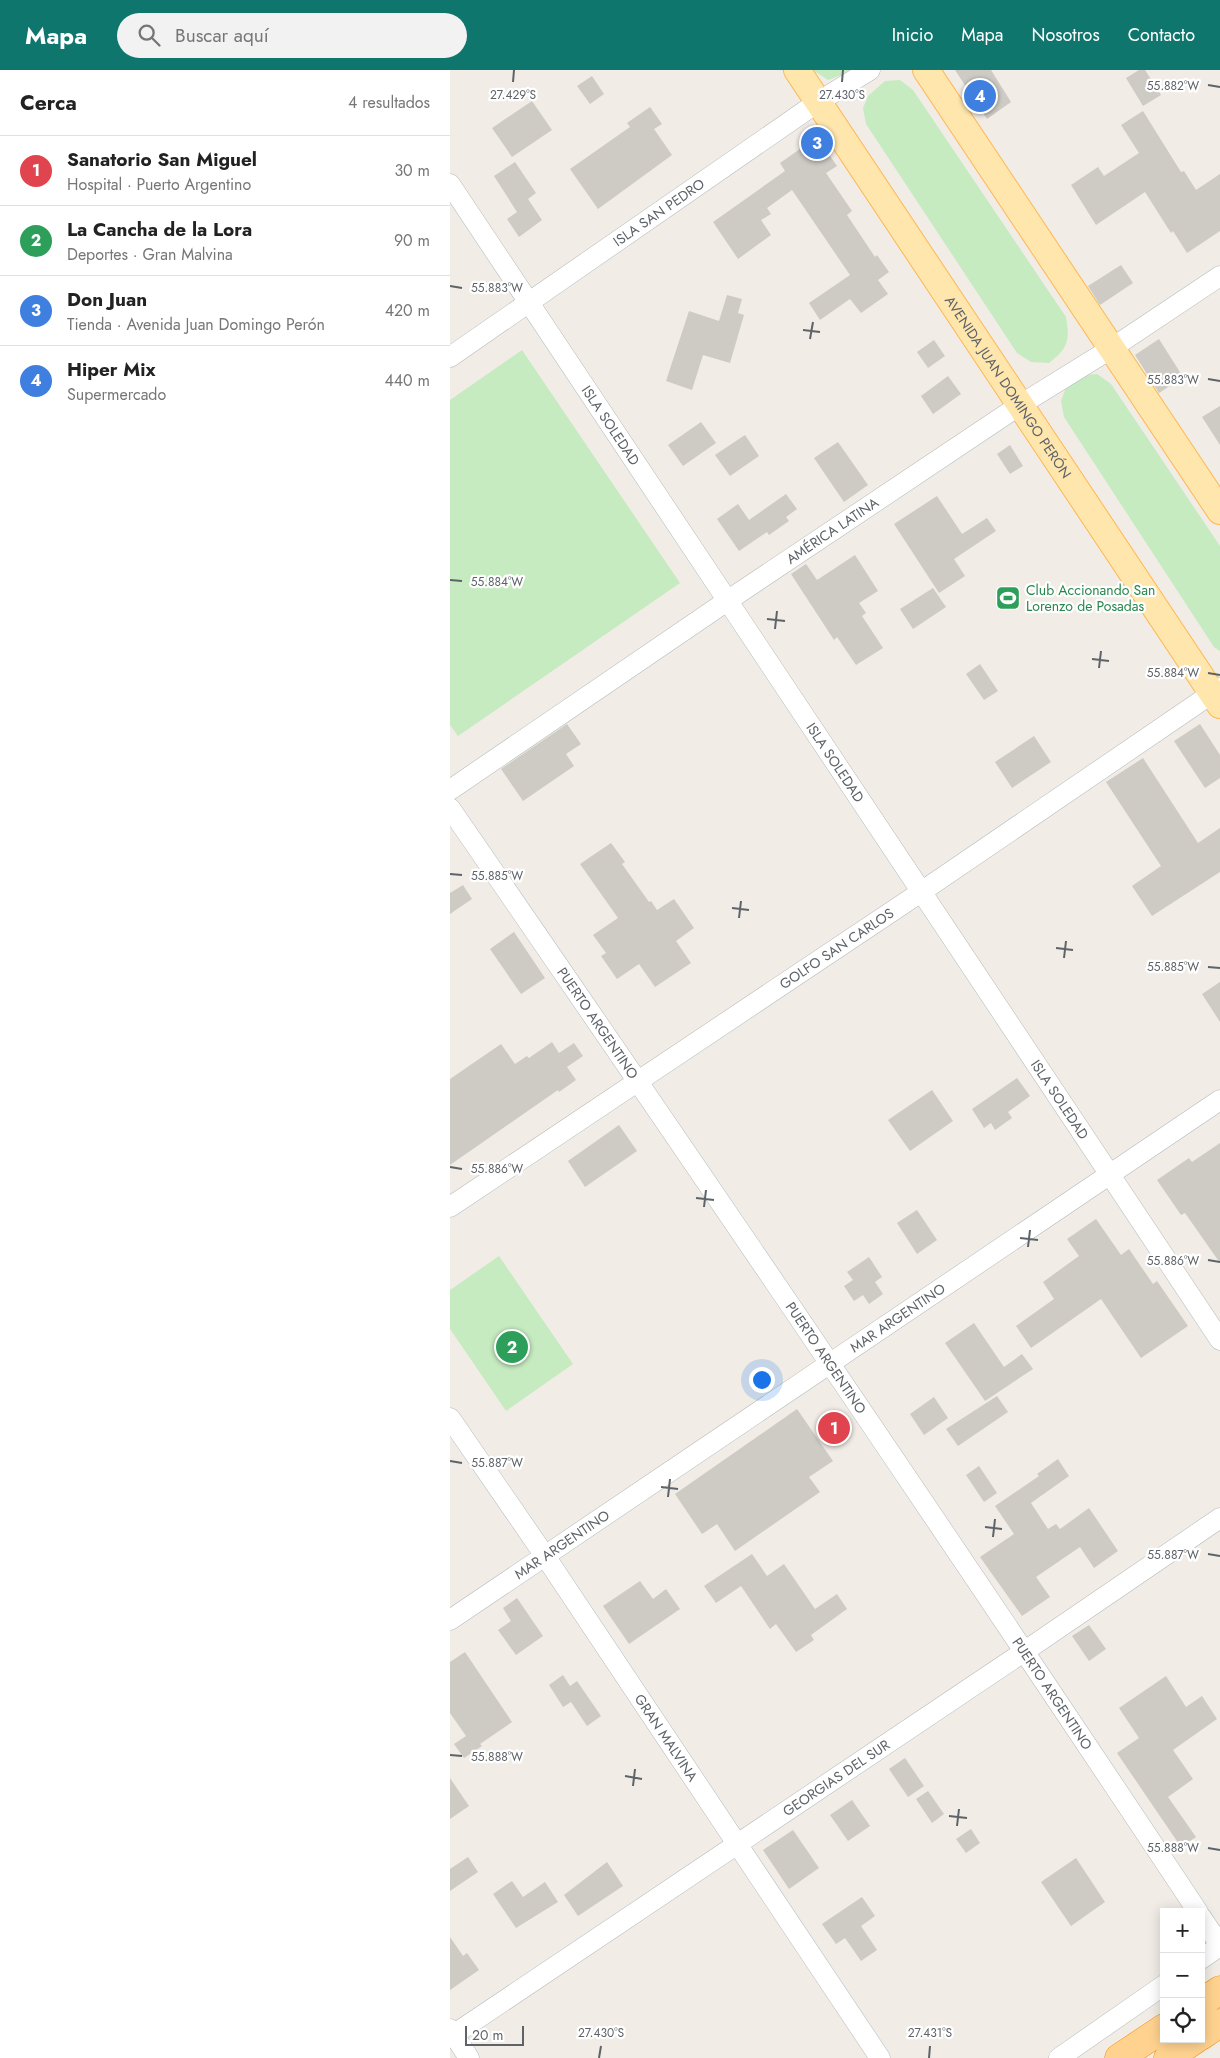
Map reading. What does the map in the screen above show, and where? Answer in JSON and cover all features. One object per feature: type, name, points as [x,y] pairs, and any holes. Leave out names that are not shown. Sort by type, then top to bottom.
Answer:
[{"type":"highway","points":[[1205,2000],[1220,1990]]},
{"type":"highway","points":[[1205,2033],[1220,2023]]},
{"type":"highway","points":[[1119,2058],[1160,2031]]},
{"type":"highway","points":[[1168,2058],[1190,2043]]},
{"type":"main road","name":"AVENIDA JUAN DOMINGO PERÓN","points":[[797,70],[1020,405],[1217,695]]},
{"type":"main road","points":[[926,70],[1220,511]]},
{"type":"street","name":"ISLA SAN PEDRO","points":[[450,357],[818,102],[870,70]]},
{"type":"street","name":"ISLA SOLEDAD","points":[[450,184],[1220,1340]]},
{"type":"street","name":"AMÉRICA LATINA","points":[[450,790],[727,600],[1020,405],[1112,348],[1220,276]]},
{"type":"street","name":"GOLFO SAN CARLOS","points":[[450,1207],[1217,695]]},
{"type":"street","name":"PUERTO ARGENTINO","points":[[450,808],[831,1364],[1195,1908]]},
{"type":"street","name":"MAR ARGENTINO","points":[[450,1620],[1220,1100]]},
{"type":"street","name":"GRAN MALVINA","points":[[450,1418],[546,1556],[880,2058]]},
{"type":"street","name":"GEORGIAS DEL SUR","points":[[451,2034],[1025,1651],[1220,1518]]},
{"type":"street","points":[[1205,1923],[1220,1945],[1205,1956]]},
{"type":"street","points":[[1059,2058],[1160,1988]]},
{"type":"street","points":[[451,2034],[469,2058]]},
{"type":"green space","points":[[813,70],[855,70],[828,80]]},
{"type":"green space","points":[[900,80],[913,90],[1066,317],[1068,333],[1066,344],[1060,353],[1049,363],[1031,362],[1017,353],[866,124],[863,108],[868,96],[885,81]]},
{"type":"green space","points":[[522,350],[680,583],[458,736],[450,725],[450,400]]},
{"type":"green space","points":[[1097,374],[1111,384],[1220,546],[1220,651],[1214,647],[1064,417],[1061,401],[1065,390],[1082,375]]},
{"type":"green space","points":[[499,1256],[573,1364],[506,1411],[450,1329],[450,1290]]},
{"type":"building","points":[[955,70],[991,70],[1011,102],[987,119]]},
{"type":"building","points":[[1139,70],[1145,70],[1161,95],[1143,106],[1126,78]]},
{"type":"building","points":[[592,76],[604,94],[590,104],[577,86]]},
{"type":"building","points":[[532,101],[552,130],[512,157],[492,128]]},
{"type":"building","points":[[650,107],[662,124],[654,129],[672,155],[598,209],[570,169],[630,127],[627,123]]},
{"type":"building","points":[[1143,111],[1181,172],[1184,171],[1196,190],[1220,174],[1220,231],[1187,253],[1173,231],[1171,233],[1145,192],[1096,225],[1071,185],[1098,167],[1104,176],[1139,153],[1121,125]]},
{"type":"building","points":[[817,137],[837,166],[826,173],[852,211],[847,215],[875,257],[877,255],[889,272],[878,280],[888,294],[861,313],[850,299],[820,320],[809,303],[850,275],[792,190],[767,208],[771,214],[761,220],[771,235],[738,259],[713,222],[785,171],[780,163]]},
{"type":"building","points":[[515,162],[536,193],[528,199],[542,220],[519,237],[507,219],[517,212],[494,176]]},
{"type":"building","points":[[1121,265],[1133,283],[1100,305],[1088,286]]},
{"type":"building","points":[[727,295],[742,299],[738,313],[744,315],[730,363],[703,355],[692,390],[666,381],[689,311],[719,321]]},
{"type":"building","points":[[1159,339],[1183,377],[1159,393],[1135,355]]},
{"type":"building","points":[[934,340],[945,356],[928,368],[917,352]]},
{"type":"building","points":[[948,376],[961,394],[933,414],[921,396]]},
{"type":"building","points":[[1220,406],[1220,445],[1202,417]]},
{"type":"building","points":[[701,422],[716,443],[683,466],[668,445]]},
{"type":"building","points":[[745,435],[759,456],[730,476],[715,455]]},
{"type":"building","points":[[838,442],[868,485],[844,502],[814,458]]},
{"type":"building","points":[[1010,445],[1023,466],[1010,474],[997,454]]},
{"type":"building","points":[[786,494],[797,509],[786,517],[789,521],[769,535],[767,532],[739,551],[717,519],[738,504],[749,520]]},
{"type":"building","points":[[937,496],[962,534],[987,518],[996,531],[954,559],[965,576],[939,593],[894,524]]},
{"type":"building","points":[[855,555],[878,591],[859,603],[866,613],[862,616],[883,648],[856,665],[837,637],[834,640],[791,574],[806,564],[817,580]]},
{"type":"building","points":[[933,588],[946,607],[913,629],[900,609]]},
{"type":"building","points":[[980,664],[998,691],[984,700],[966,674]]},
{"type":"building","points":[[567,724],[581,744],[566,754],[574,766],[523,801],[501,769]]},
{"type":"building","points":[[1200,724],[1220,755],[1220,778],[1205,788],[1174,741]]},
{"type":"building","points":[[1034,736],[1051,762],[1012,788],[995,762]]},
{"type":"building","points":[[1143,758],[1198,843],[1220,828],[1220,872],[1152,916],[1132,886],[1161,866],[1106,782]]},
{"type":"building","points":[[611,843],[625,862],[622,864],[649,902],[651,901],[657,910],[674,899],[694,928],[676,941],[691,963],[655,987],[639,964],[617,979],[601,956],[606,953],[593,935],[618,918],[580,864]]},
{"type":"building","points":[[463,885],[472,899],[450,914],[450,893]]},
{"type":"building","points":[[514,932],[545,978],[521,994],[490,949]]},
{"type":"building","points":[[1220,982],[1220,1022],[1202,994]]},
{"type":"building","points":[[552,1042],[559,1053],[574,1043],[583,1056],[567,1067],[576,1080],[559,1092],[558,1090],[450,1165],[450,1079],[501,1044],[515,1064],[527,1056],[529,1058]]},
{"type":"building","points":[[1017,1078],[1030,1096],[1008,1112],[1012,1118],[995,1130],[991,1123],[984,1128],[972,1109]]},
{"type":"building","points":[[932,1090],[953,1121],[910,1151],[888,1120]]},
{"type":"building","points":[[619,1125],[637,1151],[585,1187],[568,1161]]},
{"type":"building","points":[[1220,1143],[1220,1263],[1185,1213],[1181,1215],[1157,1180],[1189,1158],[1192,1162]]},
{"type":"building","points":[[917,1210],[937,1240],[917,1254],[897,1223]]},
{"type":"building","points":[[1096,1219],[1121,1255],[1129,1249],[1153,1284],[1157,1281],[1188,1326],[1141,1358],[1101,1299],[1031,1348],[1016,1326],[1054,1299],[1043,1282],[1079,1256],[1067,1239]]},
{"type":"building","points":[[869,1257],[882,1277],[875,1282],[883,1294],[869,1304],[863,1295],[854,1301],[844,1286],[853,1280],[847,1272]]},
{"type":"building","points":[[974,1323],[1004,1367],[1022,1354],[1033,1369],[985,1401],[945,1343]]},
{"type":"building","points":[[997,1396],[1008,1412],[958,1446],[946,1429]]},
{"type":"building","points":[[934,1397],[948,1418],[924,1435],[910,1414]]},
{"type":"building","points":[[797,1409],[833,1461],[809,1477],[820,1492],[735,1551],[717,1524],[702,1534],[675,1494]]},
{"type":"building","points":[[1058,1459],[1069,1476],[1031,1503],[1048,1529],[1056,1524],[1060,1529],[1089,1508],[1118,1551],[1094,1568],[1080,1547],[1036,1577],[1050,1597],[1022,1616],[980,1557],[1014,1534],[995,1506],[1039,1476],[1037,1474]]},
{"type":"building","points":[[979,1466],[997,1493],[984,1502],[966,1475]]},
{"type":"building","points":[[752,1554],[767,1576],[784,1564],[815,1609],[837,1594],[847,1609],[811,1635],[814,1640],[796,1652],[776,1624],[770,1629],[741,1586],[716,1603],[704,1586]]},
{"type":"building","points":[[640,1581],[653,1599],[666,1589],[680,1609],[629,1644],[603,1606]]},
{"type":"building","points":[[517,1598],[543,1636],[516,1655],[498,1630],[511,1621],[503,1608]]},
{"type":"building","points":[[1089,1625],[1106,1649],[1089,1661],[1072,1636]]},
{"type":"building","points":[[465,1652],[512,1722],[480,1744],[482,1746],[464,1758],[454,1744],[466,1736],[450,1713],[450,1662]]},
{"type":"building","points":[[563,1675],[570,1686],[577,1681],[601,1716],[587,1726],[571,1702],[563,1707],[549,1685]]},
{"type":"building","points":[[1166,1676],[1186,1707],[1202,1696],[1217,1719],[1173,1750],[1193,1779],[1168,1797],[1196,1837],[1181,1847],[1117,1753],[1139,1738],[1119,1708]]},
{"type":"building","points":[[905,1758],[924,1786],[908,1797],[889,1769]]},
{"type":"building","points":[[450,1778],[469,1806],[450,1819]]},
{"type":"building","points":[[928,1791],[944,1814],[932,1823],[916,1799]]},
{"type":"building","points":[[852,1800],[870,1826],[848,1841],[830,1815]]},
{"type":"building","points":[[971,1829],[980,1843],[966,1853],[956,1839]]},
{"type":"building","points":[[793,1830],[819,1868],[789,1889],[763,1850]]},
{"type":"building","points":[[468,1857],[478,1872],[450,1891],[450,1869]]},
{"type":"building","points":[[1076,1858],[1105,1902],[1071,1926],[1041,1882]]},
{"type":"building","points":[[607,1862],[623,1886],[578,1916],[564,1895]]},
{"type":"building","points":[[512,1881],[523,1897],[545,1882],[558,1902],[516,1928],[493,1894]]},
{"type":"building","points":[[862,1897],[875,1916],[861,1926],[877,1950],[861,1961],[845,1938],[836,1944],[822,1924]]},
{"type":"building","points":[[450,1937],[463,1956],[467,1953],[479,1970],[450,1990]]},
{"type":"place","name":"Hiper Mix","points":[[980,96]]},
{"type":"place","name":"Don Juan","points":[[817,143]]},
{"type":"place","name":"Club Accionando San Lorenzo de Posadas","points":[[1008,598]]},
{"type":"place","name":"La Cancha de la Lora","points":[[512,1347]]},
{"type":"place","name":"Sanatorio San Miguel","points":[[834,1428]]}]
